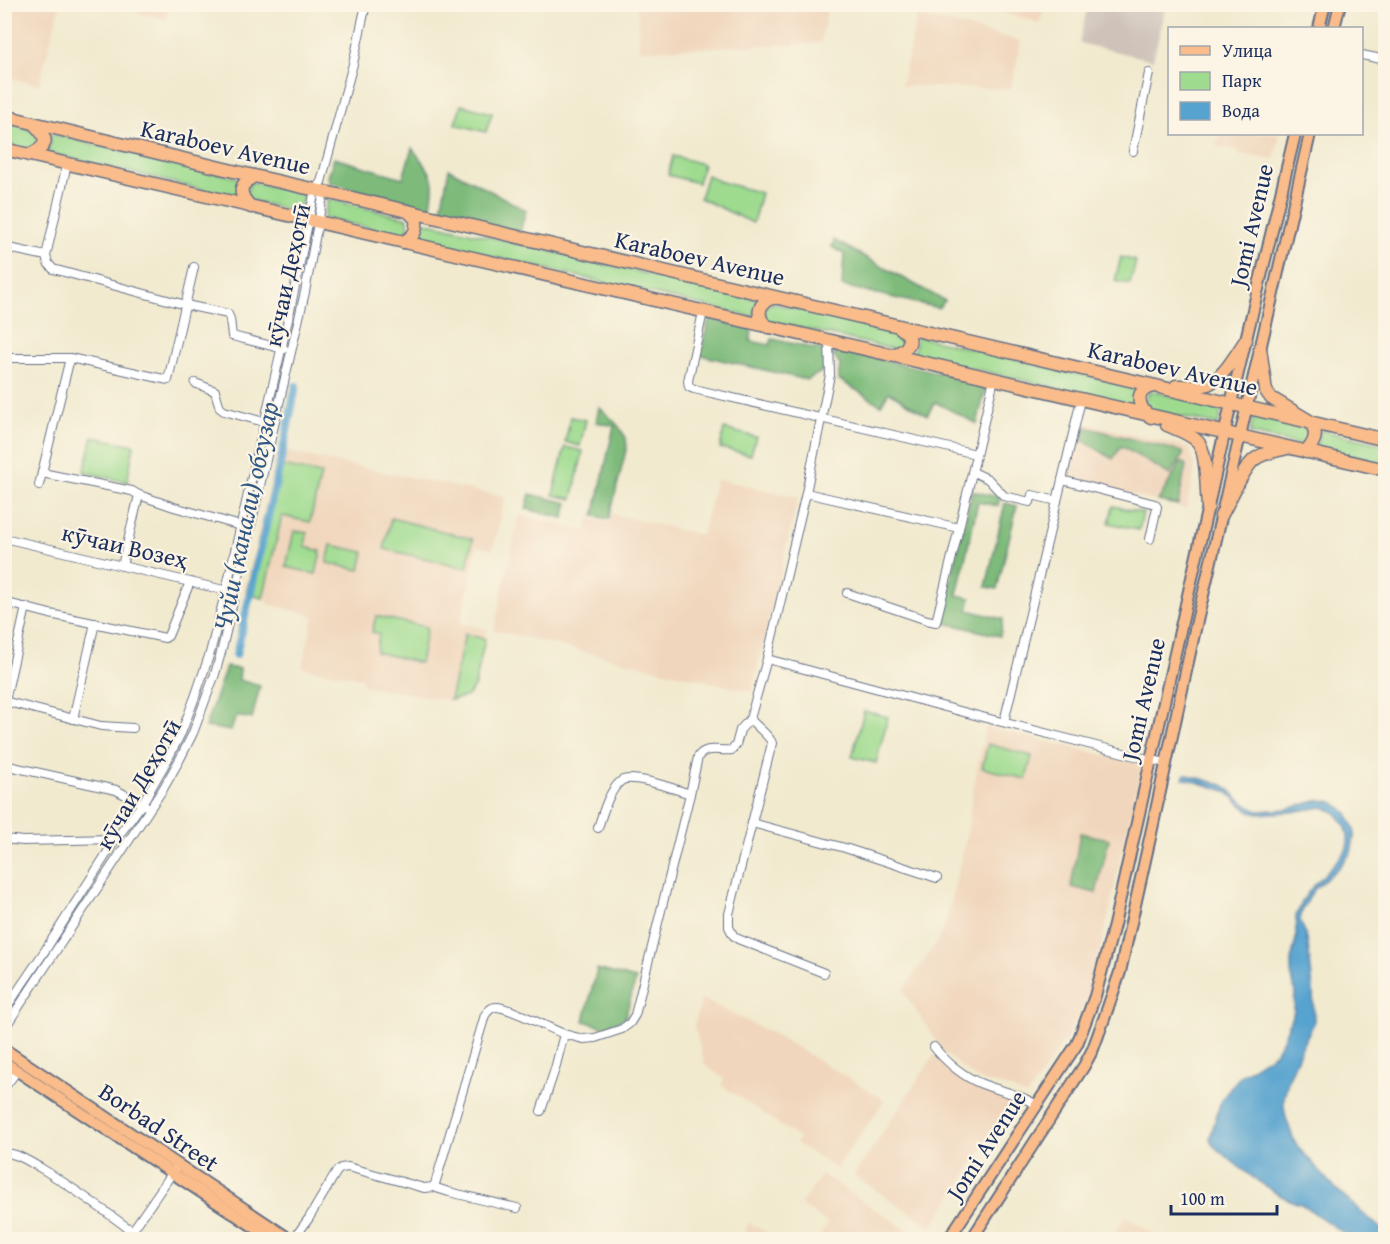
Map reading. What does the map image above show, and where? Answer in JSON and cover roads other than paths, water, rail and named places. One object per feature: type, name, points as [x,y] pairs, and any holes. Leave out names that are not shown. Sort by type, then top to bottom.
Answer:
[{"type":"highway","name":"Karaboev Avenue","points":[[4,117],[254,176],[320,188],[407,211],[1386,440]]},
{"type":"highway","points":[[29,155],[40,150],[46,140],[34,123]]},
{"type":"highway","points":[[4,150],[1386,470]]},
{"type":"highway","points":[[252,207],[243,198],[241,190],[254,176]]},
{"type":"highway","points":[[404,242],[413,236],[417,229],[416,219],[407,211]]},
{"type":"highway","points":[[768,327],[761,320],[761,306],[770,297],[781,298]]},
{"type":"highway","points":[[890,355],[901,353],[909,343],[907,333],[898,326]]},
{"type":"highway","points":[[1208,507],[1204,460],[1200,445],[1195,439],[1149,416],[1142,410],[1139,403],[1140,395],[1149,387],[1202,386],[1211,383],[1219,378],[1246,340]]},
{"type":"highway","points":[[1260,348],[1266,391],[1271,398],[1311,422],[1315,428],[1315,438],[1306,452]]},
{"type":"highway","points":[[1221,516],[1247,467],[1264,454],[1288,447]]},
{"type":"main road","points":[[1319,27],[1325,4]]},
{"type":"main road","points":[[1334,27],[1340,4]]},
{"type":"main road","name":"Jomi Avenue","points":[[948,1239],[1077,1044],[1100,981],[1224,433],[1295,135]]},
{"type":"main road","name":"Jomi Avenue","points":[[971,1239],[1084,1066],[1093,1049],[1120,972],[1221,516],[1310,135]]},
{"type":"main road","points":[[1284,180],[1298,183]]},
{"type":"main road","points":[[1276,213],[1290,217]]},
{"type":"main road","name":"Borbad Street","points":[[4,1049],[274,1239]]},
{"type":"main road","name":"Borbad Street","points":[[4,1062],[292,1239]]},
{"type":"main road","points":[[990,1178],[1004,1189]]},
{"type":"street","name":"кӯчаи Деҳотӣ","points":[[4,1029],[176,766],[193,733],[215,674],[236,593],[305,292],[320,188],[353,64],[366,4]]},
{"type":"street","points":[[1363,55],[1386,60]]},
{"type":"street","points":[[1133,151],[1149,74]]},
{"type":"street","points":[[67,164],[46,256],[53,269],[228,314],[232,336],[291,351]]},
{"type":"street","name":"кӯчаи Деҳотӣ","points":[[4,1011],[116,839],[142,804],[182,731],[210,653],[281,348],[314,221]]},
{"type":"street","points":[[4,246],[46,256]]},
{"type":"street","points":[[4,358],[70,358],[168,380],[194,267]]},
{"type":"street","points":[[703,312],[688,381],[690,387],[976,454]]},
{"type":"street","points":[[434,1187],[488,1011],[498,1006],[564,1034],[583,1039],[595,1038],[622,1029],[635,1015],[700,754],[709,749],[732,750],[736,745],[740,730],[750,719],[767,659],[822,418],[830,375],[829,341]]},
{"type":"street","points":[[39,484],[70,358]]},
{"type":"street","points":[[847,594],[927,620],[936,622],[938,620],[994,379]]},
{"type":"street","points":[[195,383],[215,391],[220,408],[224,411],[264,422]]},
{"type":"street","points":[[1004,722],[1081,400]]},
{"type":"street","points":[[42,472],[132,491],[174,507],[241,526]]},
{"type":"street","points":[[973,472],[988,479],[1004,496],[1030,502],[1032,495],[1057,501]]},
{"type":"street","points":[[1062,480],[1155,504],[1157,507],[1150,539]]},
{"type":"street","points":[[806,493],[959,528]]},
{"type":"street","points":[[122,566],[139,495]]},
{"type":"street","name":"кӯчаи Возеҳ","points":[[4,538],[236,593]]},
{"type":"street","points":[[4,602],[165,638],[168,636],[190,582]]},
{"type":"street","points":[[26,607],[5,701],[101,726],[133,728]]},
{"type":"street","points":[[74,718],[95,623]]},
{"type":"street","points":[[767,659],[1167,763]]},
{"type":"street","points":[[750,719],[770,737],[772,743],[729,914],[729,927],[733,935],[749,944],[824,973]]},
{"type":"street","points":[[4,765],[116,790],[150,808]]},
{"type":"street","points":[[598,828],[607,803],[624,779],[637,779],[690,794]]},
{"type":"street","points":[[752,823],[845,848],[937,878]]},
{"type":"street","points":[[4,839],[23,841],[116,839]]},
{"type":"street","points":[[541,1111],[564,1034]]},
{"type":"street","points":[[934,1047],[941,1056],[974,1080],[1035,1104]]},
{"type":"street","points":[[4,1088],[17,1071]]},
{"type":"street","points":[[4,1153],[13,1153],[25,1159],[76,1189],[132,1231]]},
{"type":"street","points":[[292,1239],[309,1218],[338,1171],[348,1167],[424,1188],[434,1187],[517,1208]]},
{"type":"street","points":[[126,1239],[176,1168]]},
{"type":"water","points":[[1185,774],[1223,785],[1236,797],[1258,811],[1287,809],[1320,800],[1335,803],[1347,813],[1353,826],[1355,833],[1351,853],[1313,891],[1302,911],[1300,921],[1308,945],[1314,1023],[1288,1081],[1284,1106],[1295,1143],[1330,1183],[1385,1231],[1385,1239],[1352,1239],[1301,1204],[1280,1195],[1257,1180],[1216,1148],[1210,1138],[1221,1100],[1241,1075],[1275,1053],[1283,1039],[1294,1011],[1295,991],[1291,960],[1296,939],[1296,916],[1309,891],[1346,851],[1348,835],[1345,825],[1335,812],[1323,807],[1258,814],[1248,811],[1226,791],[1183,778]]},
{"type":"waterway","name":"Чуйи (канали) обгузар","points":[[236,655],[296,386]]}]
